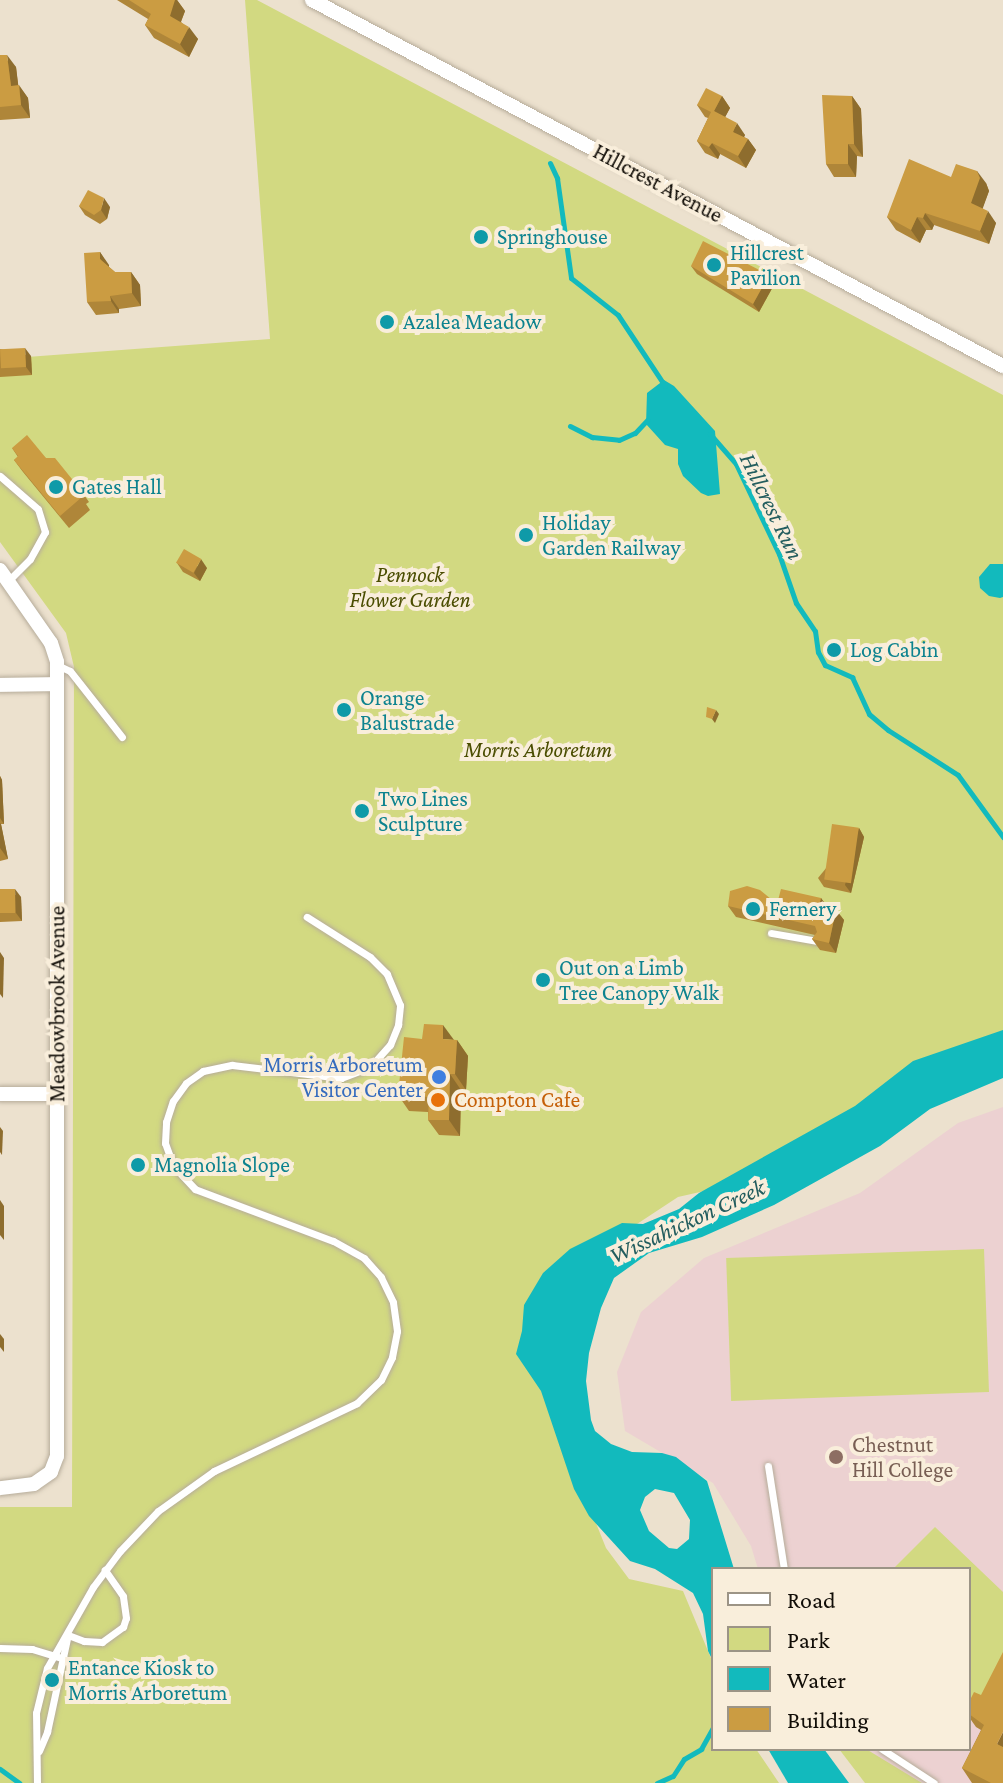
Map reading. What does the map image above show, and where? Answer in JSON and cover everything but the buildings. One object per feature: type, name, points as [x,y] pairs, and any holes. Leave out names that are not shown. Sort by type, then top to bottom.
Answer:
[{"type":"street","name":"Hillcrest Avenue","points":[[312,0],[1003,366]]},
{"type":"street","name":"Meadowbrook Avenue","points":[[0,1488],[34,1484],[51,1472],[57,1456],[57,665],[51,643],[4,575]]},
{"type":"street","points":[[0,685],[56,684]]},
{"type":"street","points":[[0,1094],[57,1094]]},
{"type":"lane","points":[[0,476],[38,509],[44,521],[41,543],[22,570],[4,575]]},
{"type":"lane","points":[[57,665],[70,671],[122,737]]},
{"type":"lane","points":[[37,1783],[36,1713],[43,1679],[105,1570],[143,1525],[176,1496],[238,1458],[357,1403],[381,1380],[392,1357],[397,1331],[393,1302],[381,1277],[364,1258],[333,1241],[195,1189],[173,1165],[165,1143],[166,1122],[173,1101],[186,1083],[203,1071],[232,1065],[341,1078],[370,1067],[390,1045],[400,1014],[393,983],[370,957],[307,917]]},
{"type":"lane","points":[[771,933],[818,941]]},
{"type":"lane","points":[[768,1466],[784,1567]]},
{"type":"lane","points":[[68,1635],[84,1641],[102,1642],[123,1627],[126,1618],[123,1596],[105,1570]]},
{"type":"lane","points":[[38,1753],[47,1732],[68,1635]]},
{"type":"lane","points":[[0,1648],[32,1649],[65,1659]]},
{"type":"lane","points":[[885,1751],[934,1783]]},
{"type":"shaded area","name":"Chestnut Hill College","points":[[1003,1107],[1003,1783],[871,1783],[847,1751],[971,1751],[971,1567],[757,1567],[751,1546],[713,1483],[625,1431],[617,1372],[641,1312],[704,1258],[860,1193],[958,1123]]},
{"type":"green space","name":"Morris Arboretum","points":[[245,0],[257,0],[1003,395],[1003,1041],[788,1172],[678,1197],[599,1249],[575,1471],[606,1548],[629,1579],[683,1591],[711,1658],[711,1751],[757,1751],[779,1783],[0,1783],[0,1507],[72,1507],[74,667],[66,633],[0,542],[0,359],[270,339]]},
{"type":"green space","points":[[984,1249],[989,1392],[731,1401],[726,1258]]},
{"type":"green space","points":[[935,1527],[1003,1592],[1003,1662],[991,1684],[971,1708],[971,1567],[895,1567]]},
{"type":"green space","points":[[841,1751],[869,1751],[922,1783],[865,1783]]},
{"type":"water","points":[[664,380],[674,386],[715,431],[720,494],[708,496],[701,493],[683,476],[678,464],[678,449],[665,445],[646,424],[647,393]]},
{"type":"water","points":[[990,564],[1003,564],[1003,597],[989,596],[980,588],[979,577]]},
{"type":"water","name":"Wissahickon Creek","points":[[1003,1030],[1003,1078],[930,1109],[880,1146],[774,1205],[702,1237],[649,1253],[614,1278],[601,1308],[589,1353],[586,1381],[595,1431],[611,1444],[632,1452],[676,1457],[707,1481],[733,1567],[711,1567],[711,1657],[703,1614],[693,1593],[655,1569],[630,1561],[589,1516],[574,1489],[541,1391],[516,1354],[524,1305],[543,1273],[570,1249],[622,1223],[643,1224],[679,1209],[699,1193],[855,1106],[913,1061]],"holes":[[[655,1489],[674,1493],[690,1520],[689,1539],[677,1549],[669,1548],[649,1531],[640,1510],[645,1497]]]},
{"type":"water","points":[[769,1751],[825,1751],[849,1783],[788,1783]]},
{"type":"waterway","name":"Hillcrest Run","points":[[550,163],[557,178],[571,278],[618,315],[665,386]]},
{"type":"waterway","points":[[570,426],[592,437],[619,440],[635,433],[647,420]]},
{"type":"waterway","name":"Hillcrest Run","points":[[710,434],[736,464],[779,554],[796,603],[815,631],[818,652],[825,665],[852,677],[869,714],[888,730],[958,775],[1003,837]]},
{"type":"waterway","points":[[657,1783],[673,1776],[684,1759],[701,1749],[711,1731]]},
{"type":"waterway","points":[[0,1769],[19,1783]]},
{"type":"place","name":"Springhouse","points":[[481,237]]},
{"type":"place","name":"Hillcrest Pavilion","points":[[714,265]]},
{"type":"place","name":"Azalea Meadow","points":[[387,322]]},
{"type":"place","name":"Gates Hall","points":[[56,487]]},
{"type":"place","name":"Holiday Garden Railway","points":[[526,535]]},
{"type":"place","name":"Log Cabin","points":[[834,650]]},
{"type":"place","name":"Orange Balustrade","points":[[344,710]]},
{"type":"place","name":"Two Lines Sculpture","points":[[362,811]]},
{"type":"place","name":"Fernery","points":[[753,909]]},
{"type":"place","name":"Out on a Limb Tree Canopy Walk","points":[[543,980]]},
{"type":"place","name":"Morris Arboretum Visitor Center","points":[[439,1077]]},
{"type":"place","name":"Compton Cafe","points":[[438,1100]]},
{"type":"place","name":"Magnolia Slope","points":[[138,1165]]},
{"type":"place","name":"Chestnut Hill College","points":[[836,1457]]},
{"type":"place","name":"Entance Kiosk to Morris Arboretum","points":[[52,1680]]},
{"type":"park label","name":"Pennock Flower Garden","points":[[410,586]]}]
